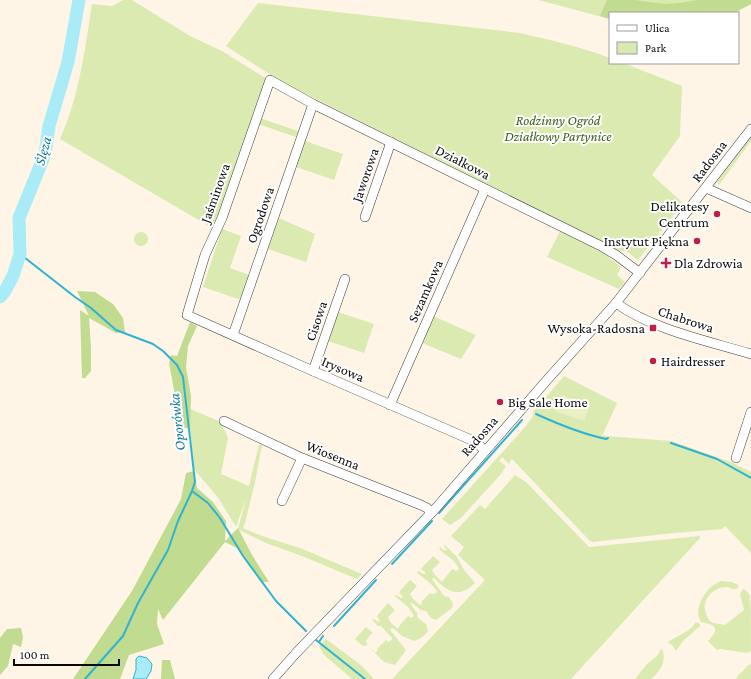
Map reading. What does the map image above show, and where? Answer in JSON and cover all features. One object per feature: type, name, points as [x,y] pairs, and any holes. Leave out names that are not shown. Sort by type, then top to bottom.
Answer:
[{"type":"street","name":"Działkowa","points":[[270,80],[313,104],[601,246],[640,272]]},
{"type":"street","name":"Jaśminowa","points":[[187,315],[205,255],[222,218],[270,80]]},
{"type":"street","name":"Ogrodowa","points":[[233,335],[313,104]]},
{"type":"street","name":"Radosna","points":[[273,679],[431,512],[616,303],[751,130]]},
{"type":"street","name":"Jaworowa","points":[[365,217],[391,142]]},
{"type":"street","points":[[706,188],[751,208]]},
{"type":"street","name":"Sezamkowa","points":[[390,405],[485,189]]},
{"type":"street","name":"Cisowa","points":[[313,372],[345,279]]},
{"type":"street","name":"Chabrowa","points":[[616,303],[638,317],[663,327],[751,354]]},
{"type":"street","name":"Irysowa","points":[[187,315],[313,372],[476,442],[485,451]]},
{"type":"street","points":[[736,458],[751,412]]},
{"type":"street","name":"Wiosenna","points":[[224,421],[302,458],[421,505],[431,512]]},
{"type":"street","points":[[282,501],[302,458]]},
{"type":"green space","points":[[123,0],[132,0],[190,36],[222,51],[267,79],[214,229],[60,139],[67,123],[77,90],[92,4],[112,6]]},
{"type":"green space","points":[[538,0],[751,0],[751,4],[736,12],[609,12],[609,19]]},
{"type":"green space","points":[[607,0],[634,0],[665,4],[698,0],[751,0],[751,4],[736,12],[609,12],[609,19],[600,16]]},
{"type":"green space","name":"Rodzinny Ogród Działkowy Partynice","points":[[258,3],[520,33],[599,54],[609,58],[609,64],[626,64],[682,86],[680,136],[652,175],[683,203],[638,260],[626,251],[619,251],[280,81],[226,46]]},
{"type":"green space","points":[[260,118],[298,131],[296,137],[258,124]]},
{"type":"green space","points":[[751,138],[751,141],[719,185],[717,182]]},
{"type":"green space","points":[[305,141],[343,154],[334,180],[296,167]]},
{"type":"green space","points":[[279,218],[315,234],[306,262],[268,249]]},
{"type":"green space","points":[[222,229],[241,236],[230,268],[249,275],[241,300],[203,287]]},
{"type":"green space","points":[[560,231],[603,253],[621,267],[617,275],[625,282],[619,289],[547,257]]},
{"type":"green space","points":[[138,232],[144,232],[148,236],[148,242],[144,246],[138,246],[134,242],[134,236]]},
{"type":"green space","points":[[77,291],[95,292],[113,304],[123,318],[125,332],[116,333],[89,318],[91,371],[85,378],[82,378],[80,310],[89,316]]},
{"type":"green space","points":[[338,312],[374,324],[364,353],[328,341]]},
{"type":"green space","points":[[433,316],[476,335],[461,359],[422,343]]},
{"type":"green space","points":[[190,322],[197,326],[188,346],[186,367],[191,396],[190,428],[185,428],[180,422],[169,363],[171,355],[177,356]]},
{"type":"green space","points":[[564,376],[617,403],[603,434],[600,434],[606,436],[671,441],[731,462],[751,472],[751,553],[725,526],[722,529],[593,542],[590,541],[512,459],[509,464],[502,457],[499,461],[506,466],[501,474],[461,518],[450,525],[442,519],[526,426],[533,416],[534,409],[535,410]]},
{"type":"green space","points":[[561,395],[590,405],[584,421],[555,411]]},
{"type":"green space","points":[[188,408],[221,422],[228,438],[221,474],[249,486],[259,444],[262,445],[255,482],[243,528],[262,536],[300,548],[362,574],[357,579],[266,543],[238,529],[246,498],[236,527],[219,499],[194,469]]},
{"type":"green space","points":[[194,471],[197,488],[213,502],[226,521],[225,541],[238,528],[252,555],[269,582],[262,582],[237,548],[225,542],[163,620],[158,609],[157,624],[164,644],[129,655],[120,679],[73,679],[132,591],[181,499],[186,473]]},
{"type":"green space","points":[[515,475],[526,482],[589,547],[700,536],[700,538],[571,679],[392,679],[485,580],[458,555],[464,547],[451,536],[480,505],[485,509]]},
{"type":"green space","points":[[444,544],[457,557],[464,570],[475,583],[464,591],[454,592],[444,587],[434,578],[432,579],[444,596],[449,597],[453,603],[452,608],[436,620],[431,618],[426,611],[421,610],[410,603],[417,613],[418,618],[426,624],[428,632],[421,638],[414,641],[402,636],[393,628],[390,629],[406,650],[395,665],[384,662],[368,646],[376,653],[378,648],[386,640],[388,642],[392,640],[392,638],[381,626],[378,626],[372,620],[374,619],[379,622],[380,621],[377,616],[388,603],[395,610],[388,617],[390,622],[398,629],[408,616],[411,618],[414,616],[408,607],[395,596],[396,595],[401,598],[403,597],[399,592],[410,580],[417,586],[410,594],[420,605],[430,593],[436,593],[437,591],[430,583],[417,573],[419,571],[425,574],[425,572],[421,569],[433,556],[440,562],[432,570],[442,582],[452,569],[456,571],[459,569],[453,560],[439,549],[441,547],[443,550],[447,550]]},
{"type":"green space","points":[[721,581],[739,585],[736,589],[722,587],[710,594],[705,606],[706,614],[713,623],[725,625],[744,610],[740,594],[744,589],[750,596],[751,651],[747,653],[721,649],[717,650],[708,641],[712,637],[715,628],[701,622],[699,617],[698,611],[702,598],[711,587]]},
{"type":"green space","points":[[696,622],[700,624],[700,626],[683,641],[676,651],[668,642],[687,631]]},
{"type":"green space","points":[[366,627],[373,633],[366,641],[368,646],[363,646],[355,639]]},
{"type":"green space","points":[[21,628],[23,637],[21,647],[13,644],[8,666],[0,675],[0,638],[7,629]]},
{"type":"green space","points":[[326,639],[362,666],[374,679],[352,679],[323,654],[319,646]]},
{"type":"green space","points":[[662,648],[664,657],[658,673],[651,679],[635,679],[647,664],[657,656]]},
{"type":"green space","points":[[162,660],[170,660],[175,679],[161,679]]},
{"type":"green space","points":[[751,664],[751,679],[736,679],[747,666]]},
{"type":"water","points":[[139,656],[147,658],[152,664],[151,671],[146,679],[133,679],[136,670],[136,659]]},
{"type":"waterway","name":"Ślęza","points":[[0,297],[13,276],[20,254],[19,218],[45,154],[49,126],[68,62],[79,0]]},
{"type":"waterway","name":"Oporówka","points":[[20,254],[91,308],[116,330],[153,344],[163,351],[177,365],[183,377],[195,482],[192,491],[208,503],[220,518],[243,556],[276,601],[306,631]]},
{"type":"waterway","points":[[536,414],[579,432],[606,439],[608,438]]},
{"type":"waterway","points":[[439,513],[522,420]]},
{"type":"waterway","points":[[671,443],[717,459],[751,478]]},
{"type":"waterway","points":[[85,679],[123,636],[138,603],[168,550],[178,521],[192,491]]},
{"type":"waterway","points":[[392,564],[432,521]]},
{"type":"waterway","points":[[334,626],[376,580]]},
{"type":"waterway","name":"Oporówka","points":[[319,642],[323,636]]},
{"type":"waterway","name":"Oporówka","points":[[316,640],[365,679]]},
{"type":"place","name":"Delikatesy Centrum","points":[[717,214]]},
{"type":"place","name":"Instytut Piękna","points":[[697,241]]},
{"type":"place","name":"Dla Zdrowia","points":[[666,263]]},
{"type":"place","name":"Wysoka-Radosna","points":[[653,328]]},
{"type":"place","name":"Hairdresser","points":[[653,361]]},
{"type":"place","name":"Big Sale Home","points":[[500,402]]}]
